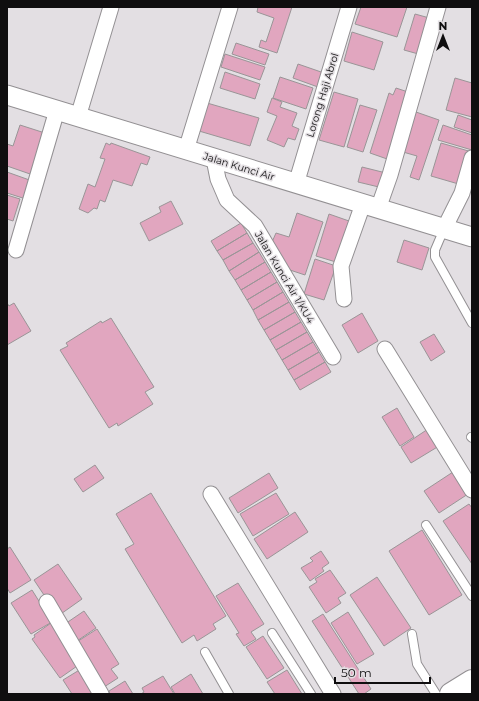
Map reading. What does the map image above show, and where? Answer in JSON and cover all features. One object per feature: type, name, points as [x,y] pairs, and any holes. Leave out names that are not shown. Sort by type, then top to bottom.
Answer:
[{"type":"highway","points":[[451,694],[472,680]]},
{"type":"street","points":[[80,111],[111,7]]},
{"type":"street","points":[[188,144],[230,7]]},
{"type":"street","name":"Lorong Haji Abrol","points":[[298,178],[349,7]]},
{"type":"street","points":[[344,299],[341,264],[376,203],[438,7]]},
{"type":"street","name":"Jalan Kunci Air","points":[[7,95],[57,110],[80,111],[188,144],[214,159],[298,178],[376,203],[447,223],[472,237]]},
{"type":"street","points":[[16,250],[57,110]]},
{"type":"street","points":[[447,223],[462,193],[472,158]]},
{"type":"street","name":"Jalan Kunci Air 1/KU4","points":[[214,159],[218,179],[227,200],[255,226],[333,357]]},
{"type":"street","points":[[385,349],[472,490]]},
{"type":"street","points":[[211,494],[333,694]]},
{"type":"street","points":[[47,602],[101,694]]},
{"type":"lane","points":[[447,223],[435,250],[435,257],[472,323]]},
{"type":"lane","points":[[426,525],[472,596]]},
{"type":"lane","points":[[272,633],[311,694]]},
{"type":"lane","points":[[412,634],[417,664],[436,694]]},
{"type":"lane","points":[[205,652],[229,694]]},
{"type":"building","points":[[258,7],[292,7],[277,53],[259,47],[261,40],[266,42],[274,18],[257,12]]},
{"type":"building","points":[[361,7],[407,7],[397,37],[355,24]]},
{"type":"building","points":[[415,14],[433,19],[422,55],[404,50]]},
{"type":"building","points":[[352,32],[383,42],[374,70],[344,61]]},
{"type":"building","points":[[236,43],[269,54],[265,65],[232,54]]},
{"type":"building","points":[[225,54],[265,67],[260,80],[221,67]]},
{"type":"building","points":[[298,64],[324,73],[318,87],[293,78]]},
{"type":"building","points":[[225,72],[260,84],[255,99],[220,88]]},
{"type":"building","points":[[280,77],[313,88],[306,109],[273,98]]},
{"type":"building","points":[[455,78],[472,83],[472,117],[446,110]]},
{"type":"building","points":[[396,88],[411,93],[390,160],[370,153],[389,93],[393,95]]},
{"type":"building","points":[[334,92],[358,99],[344,147],[319,140]]},
{"type":"building","points":[[272,98],[282,102],[280,107],[297,113],[292,126],[299,129],[295,140],[288,138],[284,147],[267,140],[277,116],[267,112]]},
{"type":"building","points":[[207,103],[259,118],[250,146],[199,131]]},
{"type":"building","points":[[360,105],[377,110],[363,152],[347,147]]},
{"type":"building","points":[[416,112],[439,120],[419,180],[410,177],[417,156],[403,152]]},
{"type":"building","points":[[458,115],[472,120],[472,133],[454,127]]},
{"type":"building","points":[[20,125],[48,134],[33,175],[7,166],[7,144],[13,146]]},
{"type":"building","points":[[443,125],[472,135],[472,150],[438,140]]},
{"type":"building","points":[[106,143],[110,145],[111,143],[150,157],[147,165],[141,163],[132,186],[113,180],[105,202],[100,200],[97,209],[94,208],[88,213],[79,209],[88,184],[95,187],[105,159],[100,158]]},
{"type":"building","points":[[441,143],[472,152],[462,185],[431,176]]},
{"type":"building","points":[[362,167],[386,173],[383,188],[358,182]]},
{"type":"building","points":[[7,172],[35,182],[29,200],[7,193]]},
{"type":"building","points":[[7,195],[20,199],[13,221],[7,219]]},
{"type":"building","points":[[171,201],[183,224],[149,241],[140,223],[161,212],[159,207]]},
{"type":"building","points":[[297,213],[323,222],[305,275],[290,270],[272,242],[276,233],[289,237]]},
{"type":"building","points":[[329,214],[349,221],[336,262],[316,256]]},
{"type":"building","points":[[241,223],[247,233],[217,251],[211,241]]},
{"type":"building","points":[[247,233],[253,243],[223,260],[217,251]]},
{"type":"building","points":[[404,240],[429,248],[422,270],[397,262]]},
{"type":"building","points":[[253,243],[259,252],[229,271],[223,260]]},
{"type":"building","points":[[259,252],[265,262],[235,280],[229,271]]},
{"type":"building","points":[[315,259],[336,266],[324,300],[304,294]]},
{"type":"building","points":[[265,262],[271,272],[241,290],[235,280]]},
{"type":"building","points":[[271,272],[277,282],[247,300],[241,290]]},
{"type":"building","points":[[277,282],[283,292],[253,310],[247,300]]},
{"type":"building","points":[[283,292],[289,302],[258,320],[253,310]]},
{"type":"building","points":[[289,302],[295,312],[264,330],[258,320]]},
{"type":"building","points":[[7,303],[9,306],[14,303],[31,331],[7,345]]},
{"type":"building","points":[[295,312],[301,322],[270,340],[264,330]]},
{"type":"building","points":[[362,313],[378,341],[358,353],[342,325]]},
{"type":"building","points":[[111,318],[154,387],[145,392],[153,404],[118,426],[117,423],[109,428],[60,350],[68,346],[66,343],[101,321],[102,323]]},
{"type":"building","points":[[301,322],[307,332],[276,350],[270,340]]},
{"type":"building","points":[[307,332],[313,342],[282,360],[276,350]]},
{"type":"building","points":[[434,334],[445,352],[431,361],[420,342]]},
{"type":"building","points":[[313,342],[319,352],[288,370],[282,360]]},
{"type":"building","points":[[319,352],[325,362],[294,380],[288,370]]},
{"type":"building","points":[[325,362],[331,372],[300,390],[294,380]]},
{"type":"building","points":[[397,408],[414,437],[400,446],[382,417]]},
{"type":"building","points":[[428,429],[439,446],[411,463],[401,447]]},
{"type":"building","points":[[95,465],[104,478],[83,492],[74,479]]},
{"type":"building","points":[[453,472],[468,494],[439,513],[424,491]]},
{"type":"building","points":[[269,473],[278,488],[238,513],[229,498]]},
{"type":"building","points":[[151,493],[226,616],[213,624],[216,629],[197,641],[194,635],[182,643],[125,549],[134,544],[116,514]]},
{"type":"building","points":[[276,493],[289,514],[253,536],[240,514]]},
{"type":"building","points":[[469,504],[472,508],[472,564],[443,521]]},
{"type":"building","points":[[295,512],[308,532],[267,559],[254,539]]},
{"type":"building","points":[[422,530],[462,595],[429,615],[389,551]]},
{"type":"building","points":[[10,547],[31,580],[10,593],[7,588],[7,549]]},
{"type":"building","points":[[321,551],[329,563],[322,568],[324,571],[310,581],[301,568],[313,561],[310,558]]},
{"type":"building","points":[[58,564],[82,599],[58,616],[34,580]]},
{"type":"building","points":[[330,570],[346,593],[338,598],[341,603],[326,613],[309,587],[317,582],[315,579]]},
{"type":"building","points":[[377,577],[411,628],[384,646],[350,595]]},
{"type":"building","points":[[238,583],[264,624],[251,632],[256,639],[244,646],[236,634],[239,633],[216,596]]},
{"type":"building","points":[[32,590],[52,622],[31,634],[11,603]]},
{"type":"building","points":[[84,611],[96,628],[74,643],[62,626]]},
{"type":"building","points":[[348,612],[374,654],[357,664],[331,623]]},
{"type":"building","points":[[323,614],[371,689],[364,694],[359,694],[312,621]]},
{"type":"building","points":[[51,623],[80,664],[60,678],[32,639],[35,637],[34,635]]},
{"type":"building","points":[[97,629],[119,664],[111,669],[118,678],[104,687],[72,645]]},
{"type":"building","points":[[263,636],[284,668],[267,679],[246,647]]},
{"type":"building","points":[[81,669],[98,694],[72,694],[63,680]]},
{"type":"building","points":[[287,670],[302,694],[275,694],[267,682]]},
{"type":"building","points":[[191,674],[203,694],[175,694],[171,687]]},
{"type":"building","points":[[163,676],[174,694],[141,694],[144,692],[142,688]]},
{"type":"building","points":[[125,681],[133,694],[110,694],[109,691]]}]
